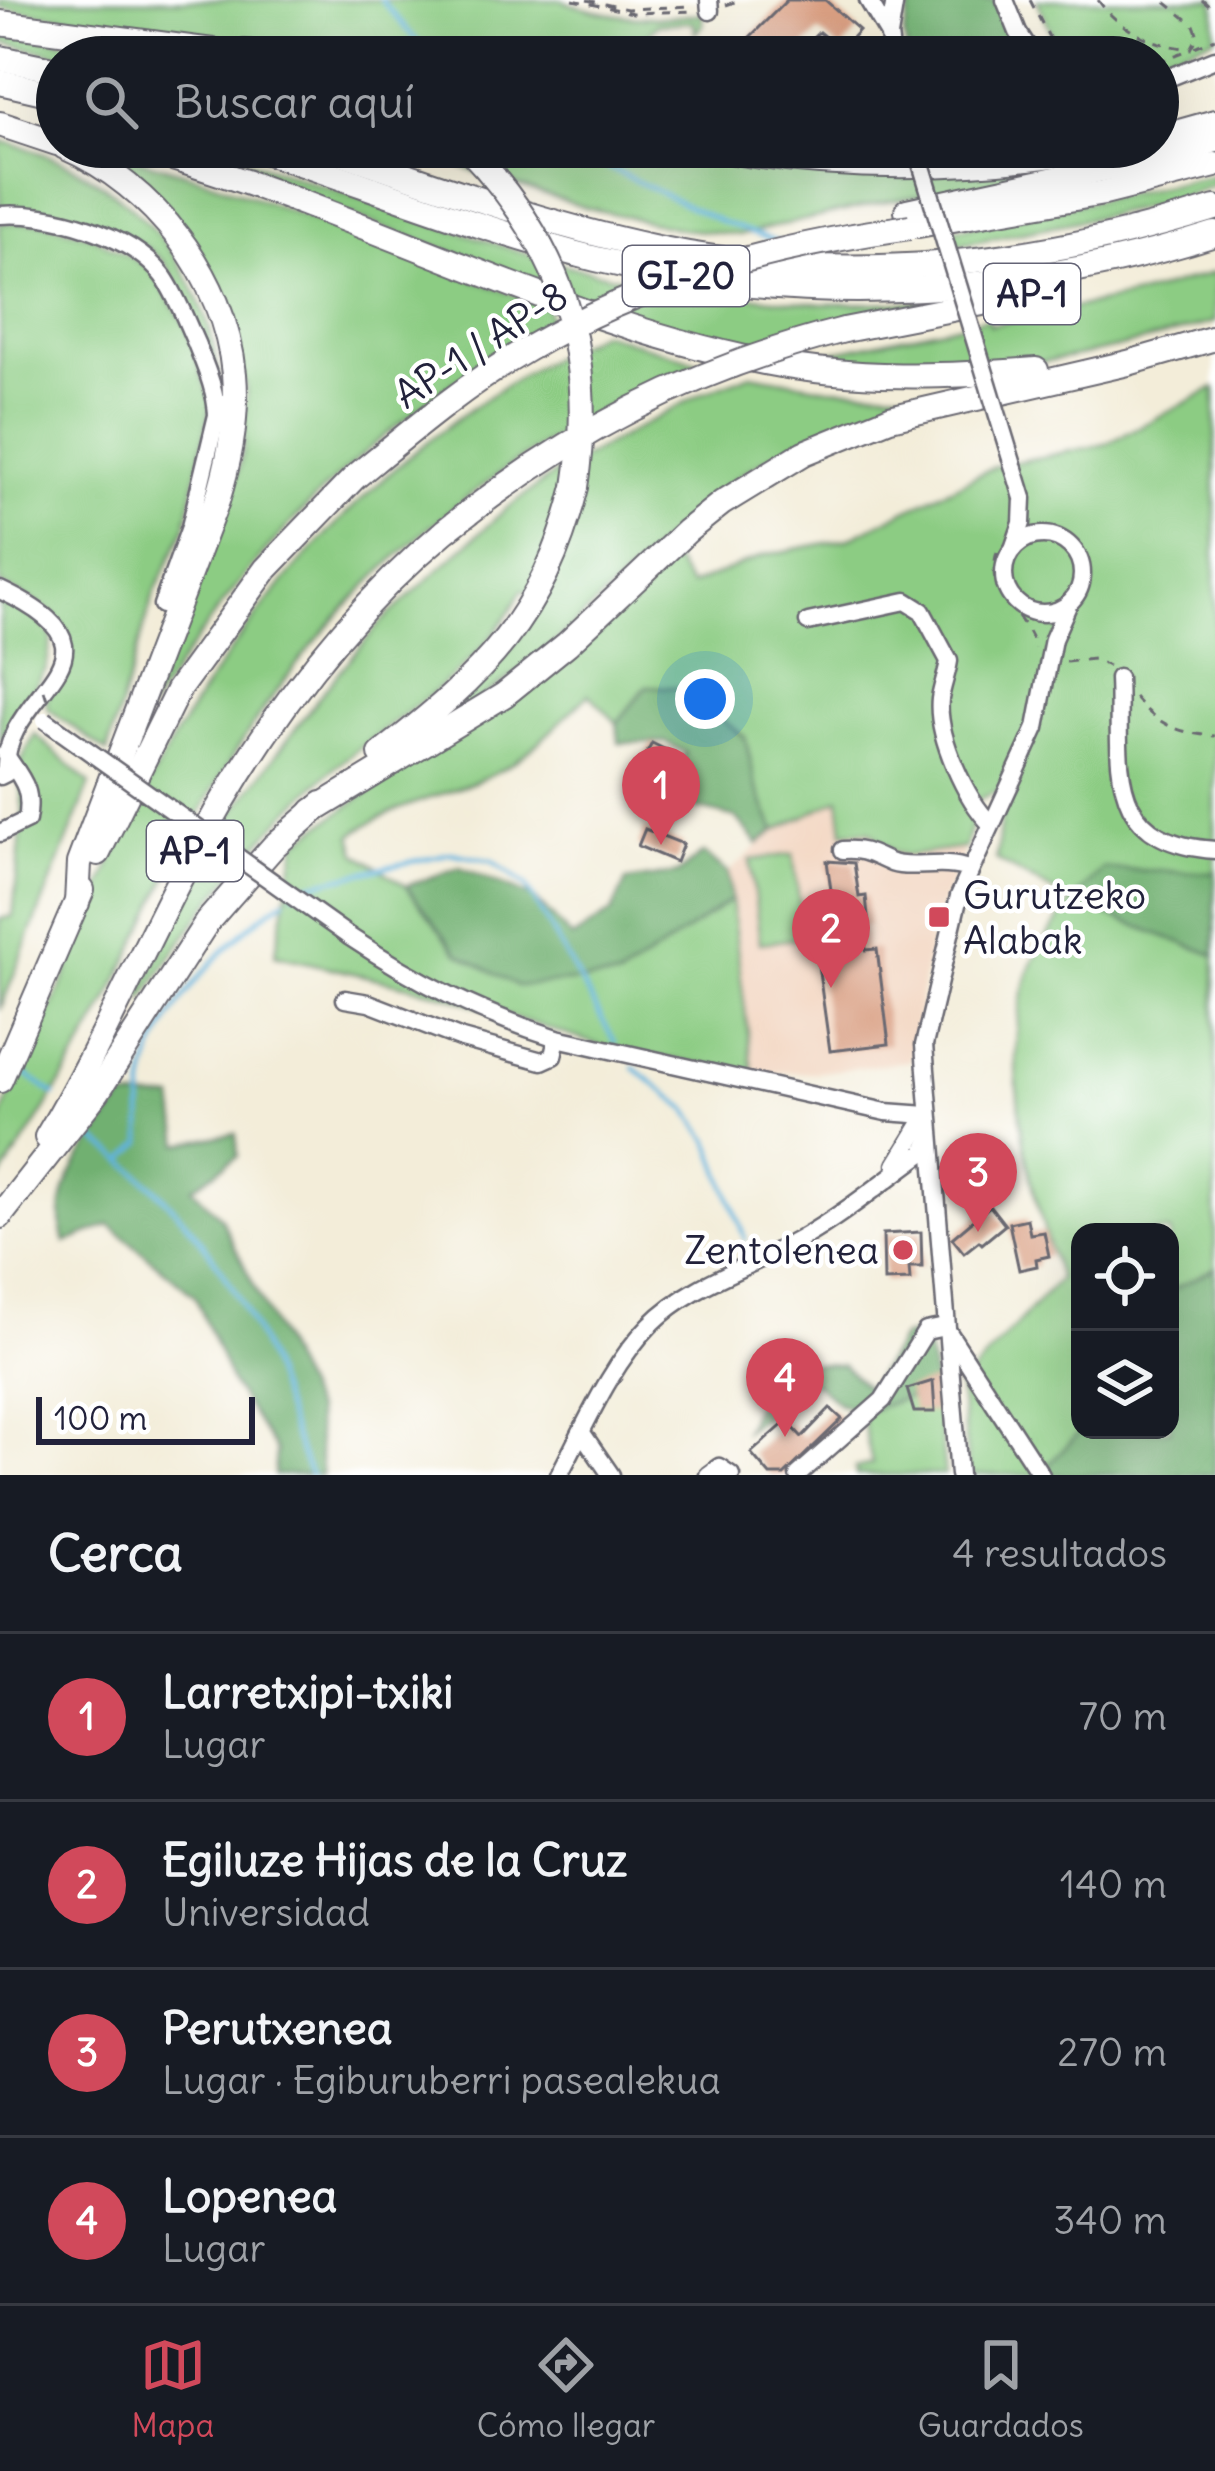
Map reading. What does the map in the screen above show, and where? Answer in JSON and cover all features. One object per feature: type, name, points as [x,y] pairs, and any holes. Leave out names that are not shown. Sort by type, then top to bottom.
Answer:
[{"type":"highway","points":[[0,23],[110,36]]},
{"type":"highway","points":[[0,58],[36,66]]},
{"type":"highway","points":[[0,82],[36,90]]},
{"type":"highway","points":[[0,115],[36,123]]},
{"type":"highway","points":[[1179,133],[1215,122]]},
{"type":"highway","points":[[0,124],[36,136]]},
{"type":"highway","points":[[1179,152],[1215,140]]},
{"type":"highway","name":"AP-1","points":[[908,219],[1104,193],[1215,165]]},
{"type":"highway","points":[[77,903],[79,863],[218,502],[230,461],[235,417],[234,372],[226,334],[195,262],[145,200],[105,168]]},
{"type":"highway","points":[[202,168],[666,337],[766,362],[872,376],[931,378],[1128,363]]},
{"type":"highway","name":"GI-20","points":[[315,168],[577,254],[651,271],[774,287],[903,290],[984,284],[1118,261],[1215,236]]},
{"type":"highway","name":"GI-20","points":[[389,168],[548,221],[661,249],[777,263],[904,266],[1055,250],[1215,208]]},
{"type":"highway","points":[[2,1214],[87,1106],[207,922],[274,846],[478,673],[524,618],[557,552],[579,469],[583,418],[576,337],[561,284],[544,248],[511,195],[486,168]]},
{"type":"highway","points":[[908,219],[1115,168]]},
{"type":"highway","name":"AP-1 / AP-8","points":[[77,903],[119,805],[178,690],[266,569],[356,477],[448,402],[523,352],[621,301],[781,243],[908,219]]},
{"type":"highway","name":"AP-1","points":[[2,1214],[90,1063],[184,870],[276,716],[398,570],[445,531],[555,449],[632,406],[763,354],[844,330],[1088,282],[1168,260],[1215,236]]},
{"type":"highway","points":[[313,811],[521,682],[687,531],[722,503],[804,453],[890,418],[1215,338]]},
{"type":"highway","name":"AP-1","points":[[0,1080],[77,903]]},
{"type":"street","points":[[868,0],[889,36]]},
{"type":"street","points":[[889,36],[895,0]]},
{"type":"street","points":[[1005,0],[1023,36]]},
{"type":"street","points":[[1179,74],[1215,59]]},
{"type":"street","points":[[922,168],[1023,498],[1022,523],[1004,575],[1006,586],[1041,628],[1050,661]]},
{"type":"street","points":[[0,215],[62,220],[123,246],[162,276],[180,306],[217,401],[217,415],[190,527],[162,605]]},
{"type":"street","points":[[958,1475],[923,1071],[928,1018],[968,869],[1036,728],[1050,661],[1069,603],[1082,582],[1080,559],[1073,548],[1053,536],[1023,498]]},
{"type":"street","points":[[1011,552],[1029,537],[1053,536]]},
{"type":"street","points":[[0,590],[50,619],[64,636],[65,647],[38,714],[4,754],[6,773],[0,776]]},
{"type":"street","points":[[808,622],[906,601],[922,610],[949,661],[940,698],[941,717],[960,779],[974,808],[991,824]]},
{"type":"street","points":[[1026,608],[1051,612],[1069,603]]},
{"type":"street","points":[[1113,672],[1125,800],[1142,824],[1174,842],[1215,850]]},
{"type":"street","points":[[38,714],[427,987],[556,1038],[886,1112],[927,1115]]},
{"type":"street","points":[[0,833],[28,820],[31,802],[28,784],[4,754]]},
{"type":"street","points":[[843,850],[865,850],[888,862],[948,863],[968,869]]},
{"type":"street","points":[[345,999],[542,1061],[553,1056],[556,1038]]},
{"type":"street","points":[[883,1180],[908,1150],[927,1115]]},
{"type":"street","points":[[560,1475],[626,1353],[668,1309],[716,1276],[800,1239],[923,1153],[929,1138]]},
{"type":"street","points":[[798,1475],[883,1400],[926,1330],[945,1327]]},
{"type":"street","points":[[945,1327],[1042,1475]]},
{"type":"street","points":[[582,1433],[611,1475]]},
{"type":"street","points":[[708,1475],[719,1467],[731,1475]]},
{"type":"path","points":[[573,0],[660,15],[741,0]]},
{"type":"path","points":[[587,0],[627,9],[709,6]]},
{"type":"path","points":[[1030,0],[1048,36]]},
{"type":"path","points":[[1098,0],[1144,36]]},
{"type":"path","points":[[1163,0],[1194,25],[1198,36],[1191,49]]},
{"type":"path","points":[[1202,0],[1215,11]]},
{"type":"path","points":[[1179,54],[1215,38]]},
{"type":"path","points":[[1179,46],[1191,49]]},
{"type":"path","points":[[1050,661],[1093,659],[1113,672],[1167,726],[1215,736]]},
{"type":"shaded area","points":[[869,785],[973,819],[932,928],[910,1061],[814,1073],[753,1072],[728,873],[775,831]]},
{"type":"green space","points":[[0,0],[561,0],[631,16],[702,13],[703,25],[695,33],[694,22],[658,24],[646,36],[206,36],[0,8]]},
{"type":"green space","points":[[912,0],[995,0],[1013,36],[904,36]]},
{"type":"green space","points":[[1037,0],[1215,0],[1215,37],[1179,51],[1179,36],[1053,36]]},
{"type":"green space","points":[[0,33],[36,38],[36,50],[0,42]]},
{"type":"green space","points":[[0,141],[36,151],[36,168],[74,168],[123,200],[182,268],[202,308],[215,351],[220,397],[187,304],[161,259],[146,247],[107,231],[0,210]]},
{"type":"green space","points":[[122,168],[167,168],[201,178],[547,307],[549,321],[426,403],[321,493],[229,596],[145,718],[236,481],[244,444],[246,386],[173,213]]},
{"type":"green space","points":[[220,168],[269,168],[551,262],[665,288],[824,304],[934,302],[742,351],[673,332]]},
{"type":"green space","points":[[465,168],[1064,168],[740,235],[681,229],[588,208]]},
{"type":"green space","points":[[1215,175],[1215,185],[1162,204],[949,247],[946,231]]},
{"type":"green space","points":[[42,222],[92,236],[150,268],[186,326],[211,403],[186,526],[154,594],[107,752],[47,708],[49,689],[65,654],[63,626],[44,607],[0,584],[0,223]]},
{"type":"green space","points":[[1215,272],[1215,322],[1102,351],[985,367],[797,360],[988,318],[990,325],[1143,294]]},
{"type":"green space","points":[[601,332],[701,363],[628,396],[491,479],[370,582],[317,640],[224,771],[96,1023],[0,1180],[2,1116],[9,1099],[133,815],[219,667],[270,598],[388,474],[526,373]]},
{"type":"green space","points":[[751,374],[829,388],[941,393],[822,432],[740,476],[537,657],[446,721],[442,717],[499,662],[544,597],[522,590],[503,623],[453,676],[336,766],[286,815],[200,916],[144,999],[139,996],[223,826],[381,622],[506,509],[554,474],[702,393]]},
{"type":"green space","points":[[1215,388],[1215,873],[1104,869],[1073,901],[1215,955],[1215,1268],[1179,1286],[1179,1223],[1071,1223],[1073,1439],[1039,1475],[969,1475],[958,1378],[971,1374],[1059,1279],[1028,1164],[1017,1039],[1021,1000],[1032,964],[1072,902],[996,860],[1005,788],[965,806],[973,819],[965,848],[907,856],[894,852],[870,831],[843,832],[839,799],[775,831],[756,786],[745,737],[647,686],[617,723],[589,694],[512,763],[473,783],[390,813],[352,835],[357,853],[406,886],[458,953],[619,978],[731,900],[753,1072],[617,1051],[435,992],[275,955],[297,842],[386,780],[673,560],[690,586],[765,555],[847,539],[996,466],[1106,444]]},
{"type":"green space","points":[[0,595],[42,621],[52,638],[46,669],[0,741]]},
{"type":"green space","points":[[647,686],[680,688],[745,737],[756,786],[775,831],[758,844],[736,818],[689,806],[670,828],[658,823],[660,792],[686,753],[666,742],[619,743],[617,723]]},
{"type":"green space","points":[[35,734],[90,784],[0,1010],[0,919],[13,916],[23,811],[18,768]]},
{"type":"green space","points":[[703,853],[728,873],[731,900],[619,978],[517,986],[458,953],[406,886],[460,867],[534,898],[572,938],[612,912],[626,881],[679,873]]},
{"type":"green space","points":[[793,854],[804,938],[760,943],[750,860]]},
{"type":"green space","points":[[1103,869],[1215,873],[1215,955],[1072,902]]},
{"type":"green space","points":[[123,1099],[174,1099],[180,1144],[236,1133],[238,1156],[192,1188],[220,1216],[315,1412],[322,1475],[274,1475],[276,1451],[231,1383],[195,1296],[110,1225],[65,1243],[61,1222],[67,1184]]},
{"type":"green space","points":[[1215,1268],[1215,1475],[1039,1475],[1073,1439],[1179,1439],[1179,1286]]},
{"type":"green space","points":[[924,1332],[936,1388],[861,1413],[838,1403],[814,1382],[745,1430],[755,1405],[804,1363],[843,1365],[868,1389],[902,1337]]},
{"type":"green space","points":[[936,1388],[945,1475],[856,1475],[855,1468],[872,1464],[861,1413]]},
{"type":"building","points":[[787,0],[825,0],[859,30],[854,36],[819,32],[815,36],[751,36]]},
{"type":"building","points":[[652,743],[682,758],[671,779],[641,764]]},
{"type":"building","points":[[645,829],[683,844],[676,862],[638,846]]},
{"type":"building","points":[[827,861],[854,863],[859,897],[866,896],[866,950],[877,949],[889,1044],[830,1051],[814,936],[837,934]]},
{"type":"building","points":[[990,1206],[1005,1225],[964,1253],[952,1238]]},
{"type":"building","points":[[1027,1219],[1030,1234],[1044,1232],[1049,1256],[1036,1259],[1037,1266],[1019,1270],[1009,1223]]},
{"type":"building","name":"Zentolenea","points":[[921,1232],[922,1267],[909,1267],[910,1280],[884,1281],[883,1234]]},
{"type":"building","points":[[933,1381],[935,1412],[914,1412],[907,1389]]},
{"type":"building","points":[[830,1408],[842,1419],[784,1475],[770,1475],[751,1453],[787,1421],[802,1437]]},
{"type":"waterway","points":[[381,0],[413,36]]},
{"type":"waterway","points":[[609,168],[720,221],[778,242]]},
{"type":"waterway","points":[[294,893],[306,885],[451,853],[492,861],[526,886],[615,1042]]},
{"type":"waterway","points":[[125,1159],[142,1143],[146,1076],[170,1019],[223,952],[285,899]]},
{"type":"waterway","points":[[634,1068],[686,1108],[709,1140],[745,1239]]},
{"type":"waterway","points":[[25,1074],[55,1095]]},
{"type":"waterway","points":[[88,1135],[168,1201],[211,1254],[262,1346],[311,1475]]},
{"type":"place","name":"Larretxipi-txiki","points":[[661,845]]},
{"type":"place","name":"Gurutzeko Alabak","points":[[939,917]]},
{"type":"place","name":"Egiluze Hijas de la Cruz","points":[[831,988]]},
{"type":"place","name":"Perutxenea","points":[[978,1232]]},
{"type":"place","name":"Zentolenea","points":[[903,1250]]},
{"type":"place","name":"Lopenea","points":[[785,1437]]}]
